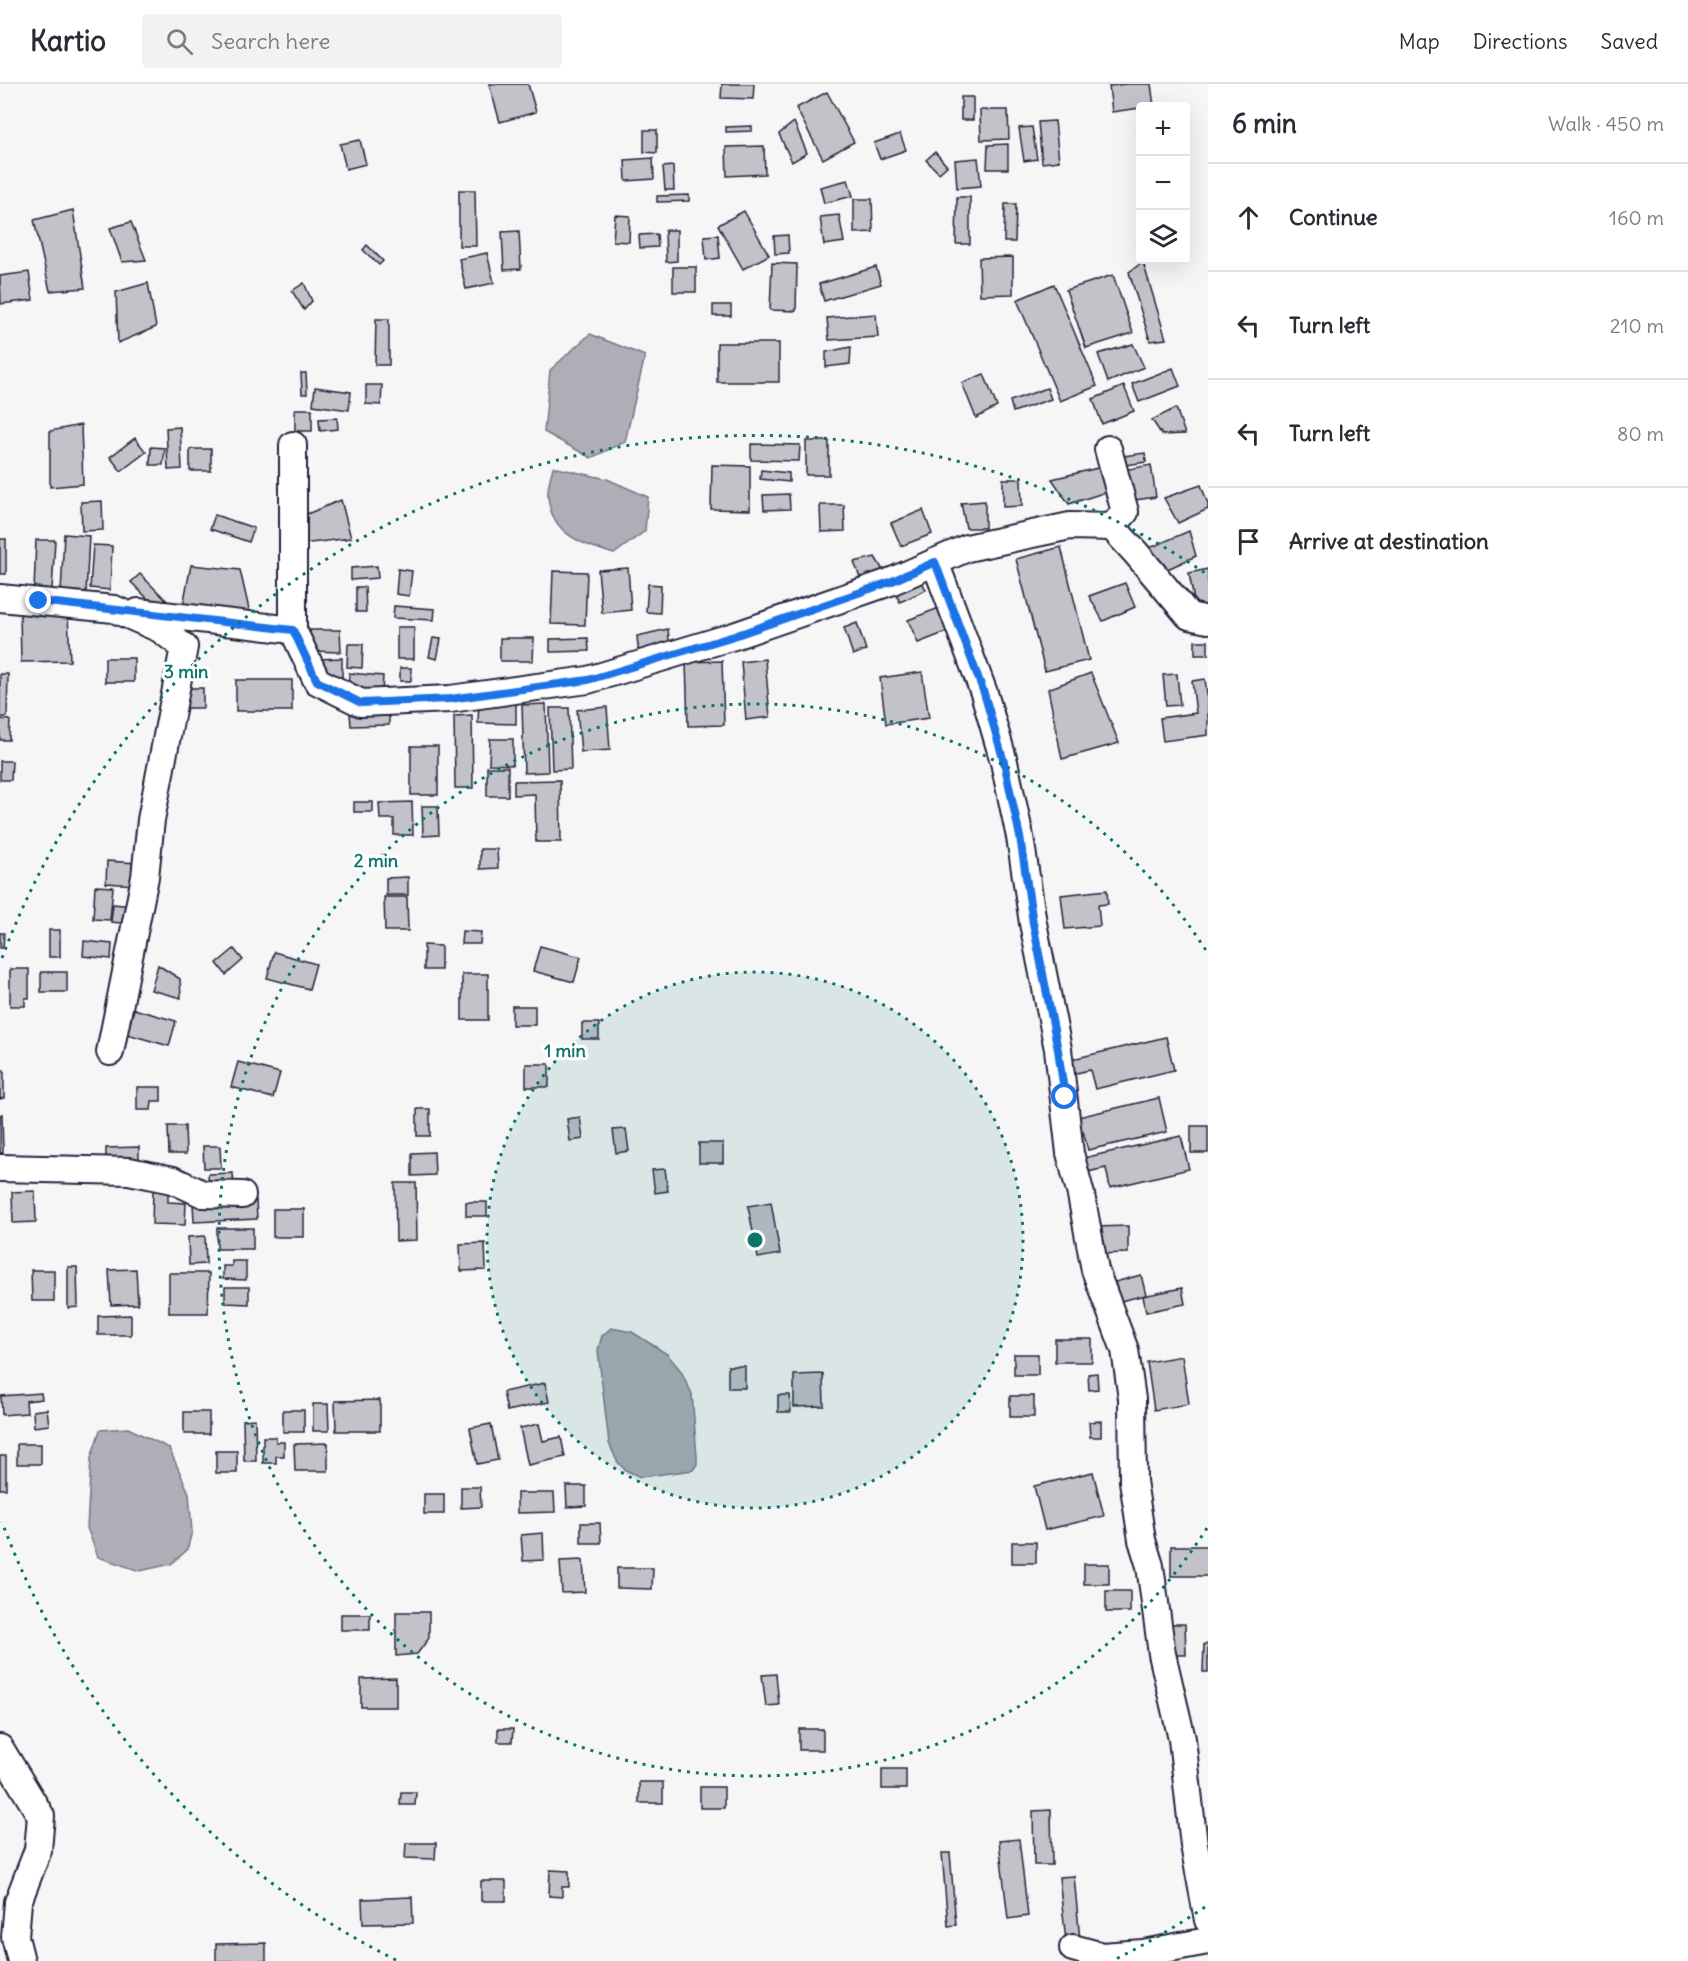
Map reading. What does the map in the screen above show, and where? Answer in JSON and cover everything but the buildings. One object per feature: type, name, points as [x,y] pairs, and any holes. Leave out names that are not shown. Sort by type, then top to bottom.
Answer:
[{"type":"street","points":[[293,445],[293,630],[317,681],[361,703],[450,699],[588,680],[745,632],[890,582],[967,548],[1070,526],[1112,527],[1189,616],[1208,620]]},
{"type":"street","points":[[1108,449],[1125,512],[1112,527]]},
{"type":"street","points":[[935,562],[984,693],[1004,762],[1020,837],[1033,923],[1058,1050],[1070,1153],[1081,1195],[1095,1270],[1125,1350],[1132,1400],[1133,1481],[1162,1654],[1182,1739],[1194,1845],[1208,1920]]},
{"type":"street","points":[[0,599],[51,602],[293,630]]},
{"type":"street","points":[[0,599],[114,609],[160,629],[184,647],[151,820],[145,877],[110,1052]]},
{"type":"street","points":[[0,1168],[129,1171],[173,1180],[203,1194],[242,1195]]},
{"type":"street","points":[[0,1748],[41,1816],[38,1850],[18,1902],[15,1937],[21,1961]]},
{"type":"street","points":[[1073,1948],[1102,1956],[1143,1953],[1208,1941]]},
{"type":"shaded area","points":[[590,334],[645,356],[625,442],[591,458],[544,432],[550,370]]},
{"type":"shaded area","points":[[553,467],[607,479],[648,497],[645,531],[614,554],[570,536],[555,520],[550,509],[548,493]]},
{"type":"shaded area","points":[[611,1328],[632,1332],[667,1354],[681,1371],[692,1394],[697,1457],[697,1464],[693,1470],[640,1477],[625,1470],[617,1461],[609,1443],[598,1350],[602,1336]]},
{"type":"shaded area","points":[[128,1428],[169,1448],[189,1493],[192,1532],[187,1550],[171,1564],[140,1571],[98,1557],[87,1528],[91,1458],[100,1430]]},
{"type":"route","points":[[39,601],[293,630],[317,681],[361,703],[450,699],[588,680],[734,636],[890,582],[935,562],[984,693],[1004,762],[1020,837],[1033,923],[1065,1097]]}]
